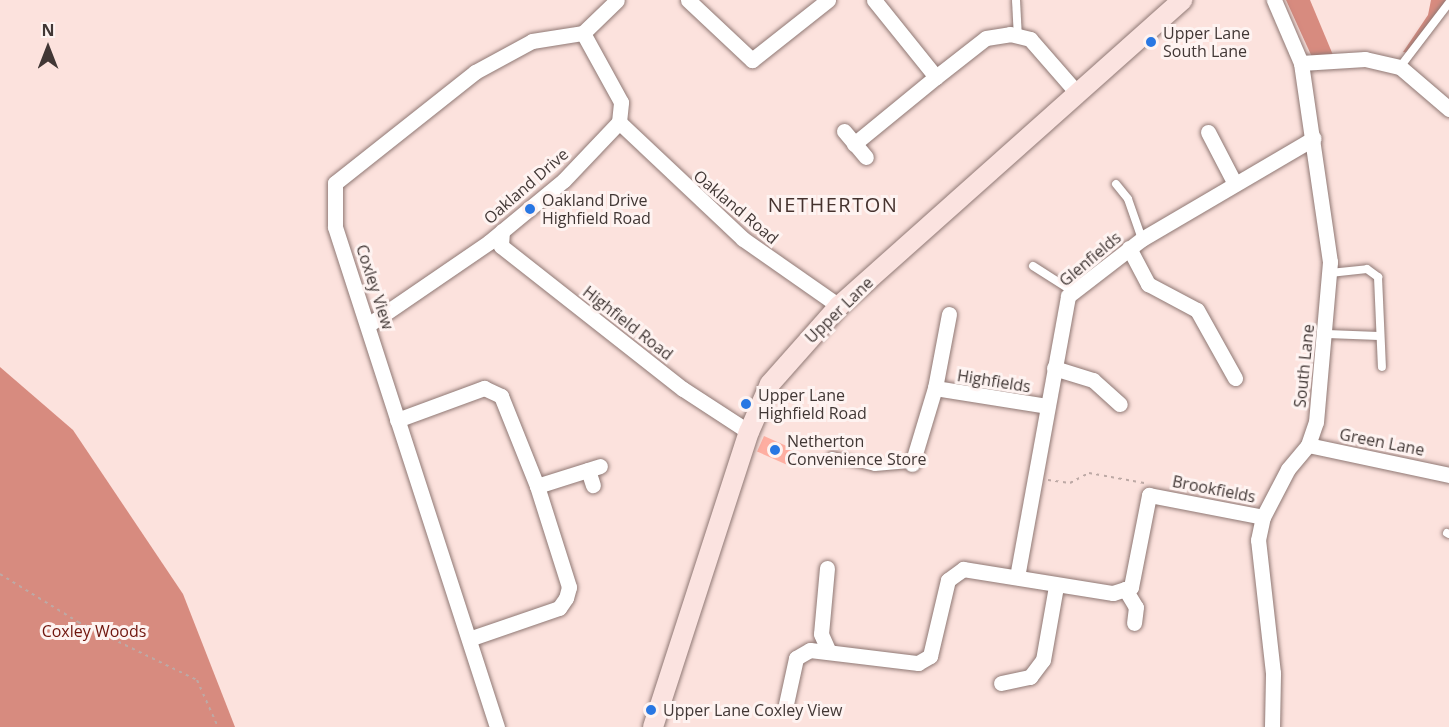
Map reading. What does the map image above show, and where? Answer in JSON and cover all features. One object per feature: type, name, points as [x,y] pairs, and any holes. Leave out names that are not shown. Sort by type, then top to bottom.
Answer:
[{"type":"main road","name":"Upper Lane","points":[[653,727],[749,432],[770,384],[839,306],[1183,0]]},
{"type":"street","points":[[617,0],[584,33],[621,102],[619,122]]},
{"type":"street","points":[[688,0],[752,60],[828,0]]},
{"type":"street","points":[[874,0],[936,77]]},
{"type":"street","name":"South Lane","points":[[1274,0],[1301,63],[1314,138],[1330,273],[1327,334],[1308,445]]},
{"type":"street","name":"Coxley View","points":[[497,727],[335,227],[335,183],[475,72],[532,41],[584,33]]},
{"type":"street","points":[[854,144],[986,38],[1018,36],[1030,39],[1078,94]]},
{"type":"street","points":[[1301,63],[1365,59],[1400,67],[1449,109]]},
{"type":"street","name":"Oakland Drive","points":[[368,325],[502,231],[564,180],[619,122]]},
{"type":"street","name":"Oakland Road","points":[[619,122],[743,239],[839,306]]},
{"type":"street","points":[[844,131],[866,157]]},
{"type":"street","points":[[1208,132],[1234,182]]},
{"type":"street","name":"Glenfields","points":[[1017,577],[1054,368],[1074,292],[1136,244],[1234,182],[1314,138]]},
{"type":"street","name":"Highfield Road","points":[[502,231],[501,246],[683,389],[749,432]]},
{"type":"street","points":[[1136,244],[1148,284],[1197,310],[1235,378]]},
{"type":"street","name":"Highfields","points":[[912,464],[935,388],[950,314]]},
{"type":"street","points":[[1054,368],[1093,380],[1120,404]]},
{"type":"street","points":[[397,420],[484,388],[501,396],[537,486],[569,586],[566,598],[559,608],[469,639]]},
{"type":"street","name":"Highfields","points":[[935,388],[1047,406]]},
{"type":"street","points":[[1272,727],[1273,673],[1258,540],[1263,517],[1288,469],[1308,445]]},
{"type":"street","name":"Green Lane","points":[[1308,445],[1449,475]]},
{"type":"street","points":[[537,486],[594,468],[593,485]]},
{"type":"street","name":"Brookfields","points":[[1125,589],[1131,586],[1149,495],[1263,517]]},
{"type":"street","points":[[827,568],[821,634],[828,650]]},
{"type":"street","points":[[786,704],[796,658],[828,650],[918,663],[930,657],[948,580],[963,569],[1017,577],[1056,586],[1113,593],[1125,589],[1136,607],[1134,623]]},
{"type":"street","points":[[1001,683],[1030,677],[1043,660],[1056,586]]},
{"type":"lane","points":[[1016,0],[1018,36]]},
{"type":"lane","points":[[1400,67],[1449,3]]},
{"type":"lane","points":[[1116,184],[1128,199],[1136,244]]},
{"type":"lane","points":[[1033,266],[1074,292]]},
{"type":"lane","points":[[1330,273],[1367,269],[1378,277],[1382,367]]},
{"type":"lane","points":[[1327,334],[1379,336]]},
{"type":"lane","points":[[832,456],[875,467],[912,464]]},
{"type":"path","points":[[1036,479],[1070,483],[1089,473],[1149,484],[1149,495]]},
{"type":"path","points":[[0,574],[78,622],[197,680],[218,727]]},
{"type":"green space","points":[[1286,0],[1310,0],[1333,55],[1312,57]]},
{"type":"green space","points":[[1431,0],[1449,0],[1409,53],[1403,52],[1428,15]]},
{"type":"green space","name":"Coxley Woods","points":[[0,367],[73,430],[183,594],[235,727],[0,727]]},
{"type":"building","name":"Netherton Convenience Store","points":[[764,436],[793,449],[786,465],[757,452]]},
{"type":"place","name":"Upper Lane South Lane","points":[[1151,42]]},
{"type":"place","name":"Oakland Drive Highfield Road","points":[[530,209]]},
{"type":"place","name":"Upper Lane Highfield Road","points":[[746,404]]},
{"type":"place","name":"Netherton Convenience Store","points":[[775,450]]},
{"type":"place","name":"Upper Lane Coxley View","points":[[651,710]]},
{"type":"district","name":"NETHERTON","points":[[833,204]]}]
